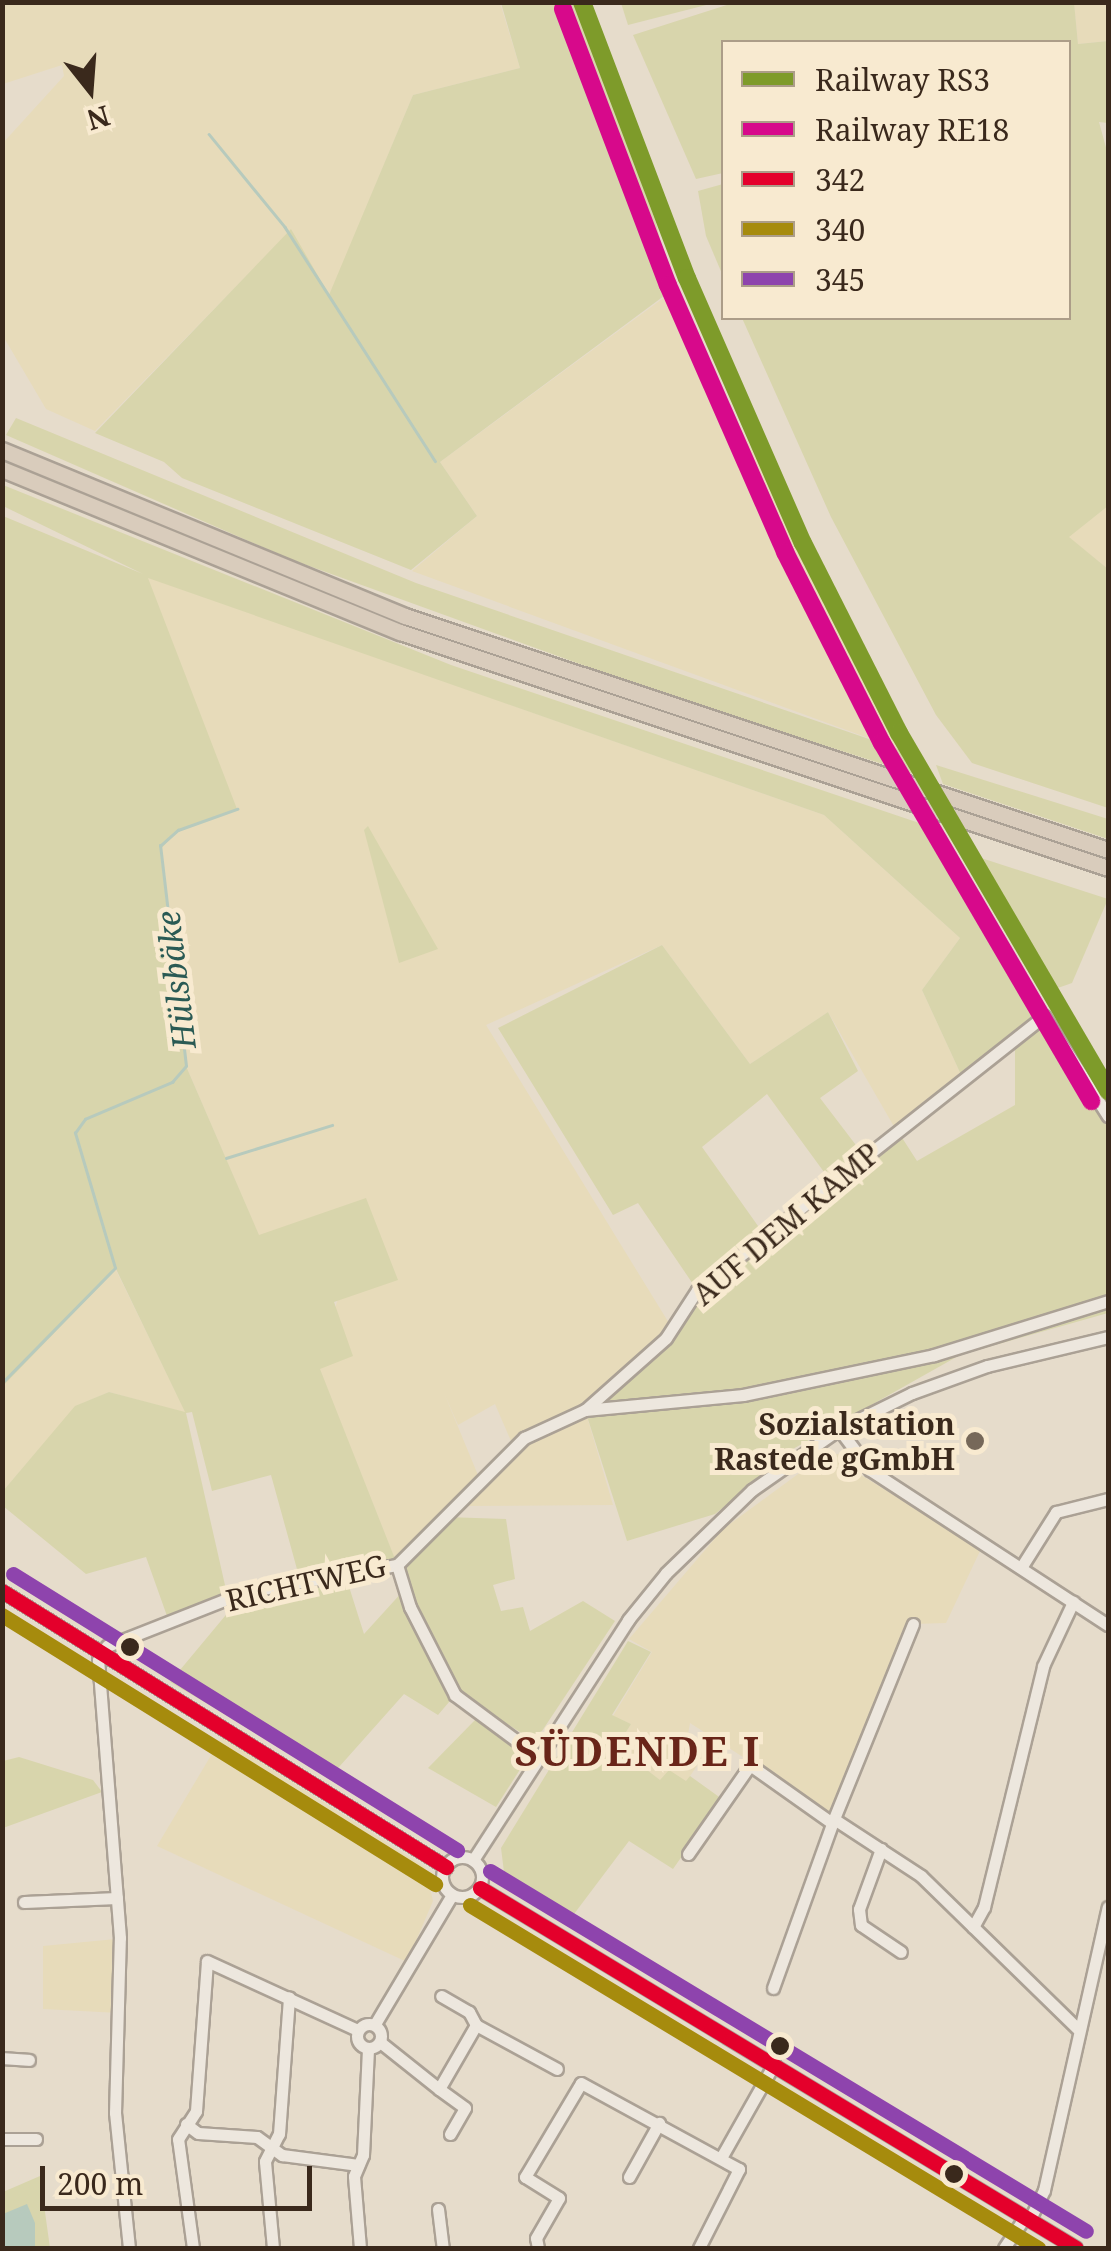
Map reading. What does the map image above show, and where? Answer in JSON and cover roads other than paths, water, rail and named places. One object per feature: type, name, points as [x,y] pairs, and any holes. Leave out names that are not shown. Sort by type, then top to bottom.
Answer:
[{"type":"highway","points":[[9,453],[406,616],[878,778],[1108,868]]},
{"type":"highway","points":[[2,468],[400,632],[876,795],[1108,850]]},
{"type":"street","name":"AUF DEM KAMP","points":[[585,1410],[666,1338],[697,1290],[1044,1016],[1108,1116]]},
{"type":"street","points":[[585,1410],[742,1395],[934,1355],[1108,1300]]},
{"type":"street","points":[[473,1860],[537,1756],[666,1573],[752,1490],[839,1429],[948,1379],[1108,1337]]},
{"type":"street","name":"RICHTWEG","points":[[102,1653],[112,1641],[245,1592],[397,1565],[524,1438],[585,1410]]},
{"type":"street","points":[[839,1429],[870,1470],[1108,1625]]},
{"type":"street","points":[[1022,1566],[1056,1512],[1108,1499]]},
{"type":"street","points":[[397,1565],[410,1607],[455,1695],[537,1756]]},
{"type":"street","points":[[2,1591],[446,1867]]},
{"type":"street","points":[[974,1928],[984,1907],[1043,1666],[1074,1602]]},
{"type":"street","points":[[773,1988],[833,1821],[913,1624]]},
{"type":"street","points":[[102,1653],[123,2014],[115,2113],[129,2248]]},
{"type":"street","points":[[688,1854],[750,1765],[921,1876],[1077,2028]]},
{"type":"street","points":[[881,1849],[859,1909],[861,1925],[901,1952]]},
{"type":"street","points":[[460,1858],[473,1860],[481,1870],[480,1888],[470,1896],[452,1895],[443,1882],[446,1867],[460,1858]]},
{"type":"street","points":[[480,1888],[1076,2248]]},
{"type":"street","points":[[360,2248],[358,2165],[375,2024],[452,1895]]},
{"type":"street","points":[[24,1902],[117,1898]]},
{"type":"street","points":[[1004,2248],[1027,2220],[1044,2190],[1077,2028],[1108,1908]]},
{"type":"street","points":[[193,2248],[178,2139],[196,2111],[207,1961],[358,2030],[375,2024]]},
{"type":"street","points":[[441,1996],[469,2012],[476,2025],[558,2068]]},
{"type":"street","points":[[273,2248],[264,2161],[279,2134],[289,1997]]},
{"type":"street","points":[[440,2089],[476,2025]]},
{"type":"street","points":[[358,2030],[358,2042],[374,2045],[465,2108],[450,2134]]},
{"type":"street","points":[[2,2058],[28,2060]]},
{"type":"street","points":[[722,2156],[774,2064]]},
{"type":"street","points":[[538,2248],[536,2238],[559,2198],[525,2177],[581,2082],[722,2156],[740,2175],[699,2248]]},
{"type":"street","points":[[629,2177],[659,2122]]},
{"type":"street","points":[[186,2124],[198,2133],[257,2137],[282,2155],[358,2165]]},
{"type":"street","points":[[2,2139],[36,2139]]},
{"type":"street","points":[[438,2209],[443,2248]]},
{"type":"waterway","points":[[209,134],[285,227],[435,461]]},
{"type":"waterway","name":"Hülsbäke","points":[[2,1383],[115,1268],[75,1133],[85,1119],[172,1082],[186,1066],[160,846],[178,830],[237,809]]},
{"type":"waterway","points":[[226,1158],[332,1125]]},
{"type":"rail line","name":"RS3","points":[[582,2],[687,278],[803,543],[899,733],[1108,1091]]},
{"type":"rail line","name":"RE18","points":[[563,9],[668,285],[785,552],[882,743],[1091,1101]]},
{"type":"place","name":"Sozialstation Rastede gGmbH","points":[[975,1441]]},
{"type":"district","name":"SÜDENDE I","points":[[638,1751]]}]
